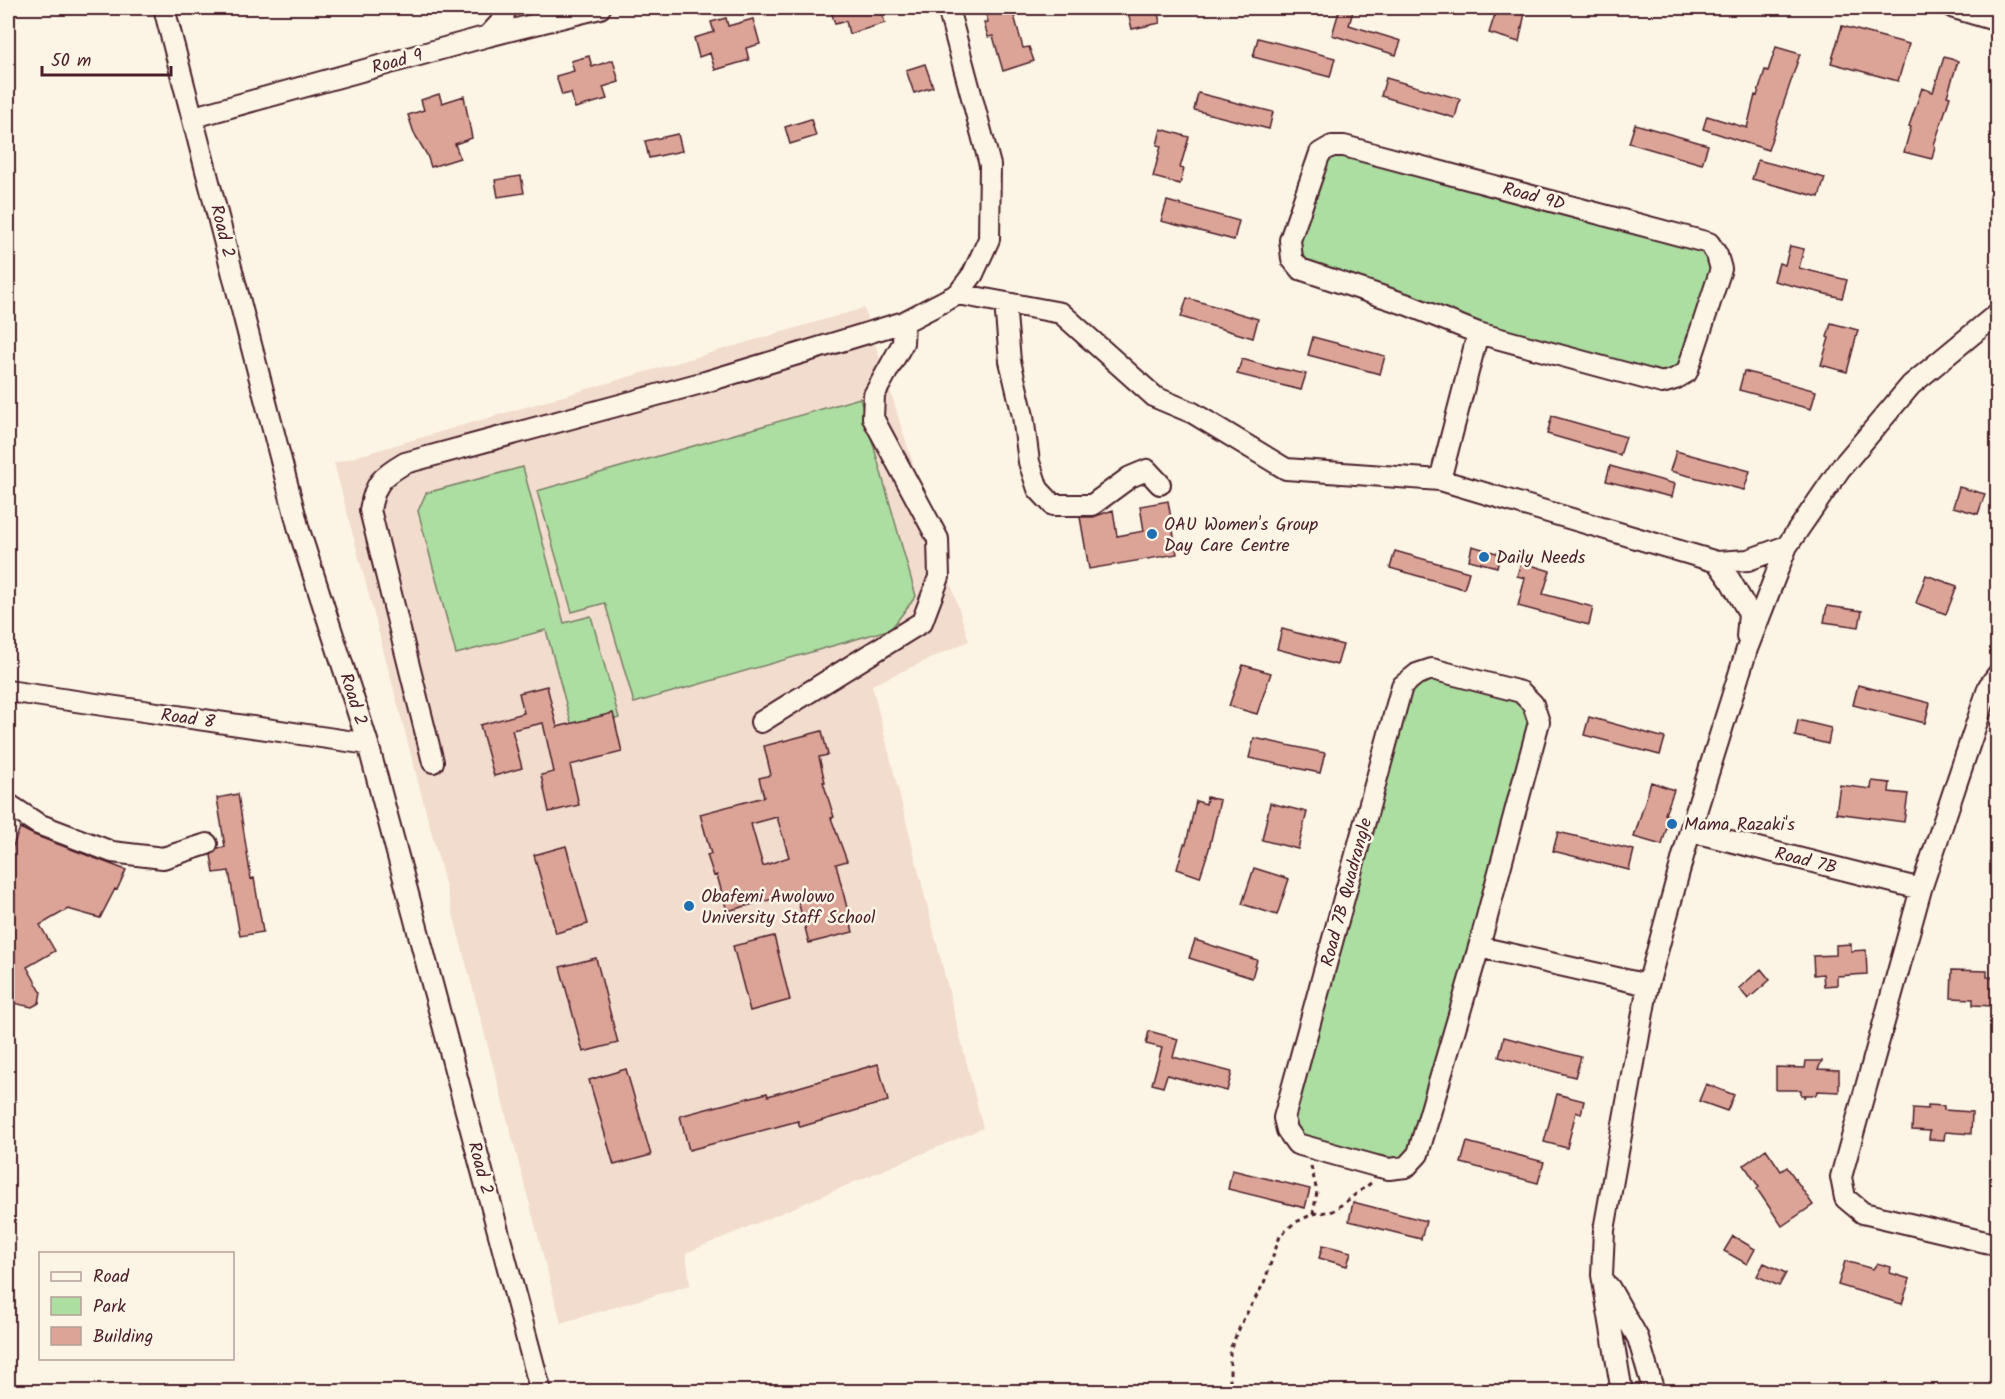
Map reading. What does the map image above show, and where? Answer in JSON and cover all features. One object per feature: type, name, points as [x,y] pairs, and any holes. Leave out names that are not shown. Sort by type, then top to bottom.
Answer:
[{"type":"street","name":"Road 2","points":[[164,8],[299,530],[368,744],[541,1392]]},
{"type":"street","points":[[488,36],[503,20],[505,8]]},
{"type":"street","points":[[534,8],[553,19]]},
{"type":"street","name":"Road 9","points":[[194,117],[488,36],[600,8]]},
{"type":"street","points":[[433,762],[370,510],[374,491],[387,473],[405,463],[705,382],[904,321],[958,294],[973,274],[989,239],[990,165],[948,8]]},
{"type":"street","points":[[1954,8],[1998,21]]},
{"type":"street","name":"Road 9D","points":[[1332,146],[1344,146],[1709,243],[1717,255],[1721,269],[1687,372],[1676,379],[1662,383],[1478,333],[1408,306],[1299,269],[1292,259],[1290,240],[1320,153],[1332,146]]},
{"type":"street","points":[[958,294],[1062,313],[1155,397],[1193,413],[1286,469],[1440,480],[1717,561],[1748,560],[1786,546]]},
{"type":"street","points":[[1005,303],[1010,362],[1023,416],[1029,462],[1038,489],[1053,505],[1092,505],[1130,477],[1147,470],[1160,484]]},
{"type":"street","points":[[1622,1392],[1602,1275],[1604,1230],[1648,985],[1690,831],[1747,649],[1786,546],[1840,469],[1911,385],[1998,313]]},
{"type":"street","points":[[761,722],[922,622],[939,578],[938,539],[873,418],[874,395],[903,343],[904,321]]},
{"type":"street","points":[[1440,480],[1478,333]]},
{"type":"street","points":[[1717,561],[1749,613],[1747,649]]},
{"type":"street","name":"Road 7B Quadrangle","points":[[1432,669],[1521,692],[1533,704],[1539,722],[1479,947],[1418,1154],[1406,1167],[1389,1169],[1309,1147],[1297,1144],[1287,1130],[1284,1118],[1402,686],[1417,674],[1432,669]]},
{"type":"street","points":[[1998,674],[1989,686],[1921,889],[1841,1177],[1845,1198],[1863,1213],[1998,1245]]},
{"type":"street","name":"Road 8","points":[[8,692],[368,744]]},
{"type":"street","points":[[8,804],[38,824],[112,852],[163,858],[207,844]]},
{"type":"street","name":"Road 7B","points":[[1690,831],[1921,889]]},
{"type":"street","points":[[1479,947],[1648,985]]},
{"type":"street","points":[[1602,1275],[1638,1338],[1654,1392]]},
{"type":"path","points":[[1309,1147],[1317,1192],[1313,1214]]},
{"type":"path","points":[[1230,1392],[1230,1349],[1264,1283],[1281,1236],[1294,1223],[1313,1214],[1333,1211],[1371,1184],[1376,1166]]},
{"type":"shaded area","name":"Obafemi Awolowo University Staff School","points":[[864,308],[969,641],[872,685],[983,1128],[686,1253],[690,1285],[561,1323],[334,463]]},
{"type":"green space","points":[[1335,152],[1697,245],[1712,261],[1713,279],[1687,361],[1663,377],[1449,314],[1307,266],[1296,244],[1324,158]]},
{"type":"green space","points":[[860,398],[916,596],[891,629],[634,703],[605,603],[572,612],[537,491]]},
{"type":"green space","points":[[523,467],[564,623],[591,616],[619,718],[573,730],[546,630],[456,654],[418,511],[426,493]]},
{"type":"green space","points":[[1434,676],[1522,701],[1530,728],[1416,1141],[1405,1156],[1390,1161],[1303,1137],[1290,1116],[1407,689]]},
{"type":"building","points":[[830,8],[880,8],[885,23],[849,34],[846,21],[835,24]]},
{"type":"building","points":[[984,8],[1012,8],[1023,48],[1029,47],[1034,61],[1003,71],[993,36],[988,37],[984,23],[988,22]]},
{"type":"building","points":[[1157,8],[1160,23],[1132,29],[1128,12]]},
{"type":"building","points":[[1340,8],[1354,8],[1349,25],[1401,41],[1396,55],[1332,35]]},
{"type":"building","points":[[1497,8],[1526,8],[1519,42],[1489,33]]},
{"type":"building","points":[[726,18],[728,26],[753,19],[760,44],[746,48],[749,60],[715,70],[710,53],[699,57],[694,38],[714,32],[711,22]]},
{"type":"building","points":[[1842,26],[1909,44],[1898,81],[1831,63]]},
{"type":"building","points":[[1258,38],[1335,58],[1330,77],[1253,57]]},
{"type":"building","points":[[1776,47],[1800,54],[1768,150],[1703,129],[1707,116],[1747,128],[1755,95],[1757,96],[1765,70],[1768,71]]},
{"type":"building","points":[[589,56],[592,67],[613,60],[619,82],[603,87],[607,99],[575,108],[571,93],[562,95],[556,76],[574,71],[571,61]]},
{"type":"building","points":[[1944,57],[1958,61],[1932,159],[1904,152],[1911,127],[1909,126],[1922,88],[1933,92]]},
{"type":"building","points":[[925,64],[933,87],[914,93],[906,70]]},
{"type":"building","points":[[1386,78],[1460,99],[1455,118],[1381,96]]},
{"type":"building","points":[[1198,93],[1273,112],[1269,129],[1194,110]]},
{"type":"building","points":[[439,94],[442,103],[464,96],[472,138],[455,144],[460,158],[431,167],[408,115],[424,110],[421,100]]},
{"type":"building","points":[[811,119],[816,136],[790,144],[785,127]]},
{"type":"building","points":[[1635,124],[1708,145],[1702,164],[1629,143]]},
{"type":"building","points":[[1161,129],[1189,137],[1180,168],[1184,169],[1180,184],[1153,177],[1161,146],[1157,145]]},
{"type":"building","points":[[678,134],[682,151],[649,158],[645,141]]},
{"type":"building","points":[[1758,160],[1825,178],[1819,197],[1752,179]]},
{"type":"building","points":[[521,176],[524,193],[498,197],[495,180]]},
{"type":"building","points":[[1167,201],[1239,221],[1234,240],[1161,221]]},
{"type":"building","points":[[1790,246],[1804,249],[1799,268],[1847,280],[1842,298],[1774,281],[1779,263],[1785,265]]},
{"type":"building","points":[[1187,298],[1258,319],[1253,338],[1181,317]]},
{"type":"building","points":[[1831,323],[1858,330],[1847,372],[1821,365]]},
{"type":"building","points":[[1313,337],[1385,356],[1380,374],[1308,355]]},
{"type":"building","points":[[1242,359],[1306,374],[1301,390],[1237,374]]},
{"type":"building","points":[[1744,371],[1816,391],[1811,409],[1739,390]]},
{"type":"building","points":[[1552,416],[1626,437],[1620,455],[1547,434]]},
{"type":"building","points":[[1676,451],[1750,471],[1744,490],[1670,471]]},
{"type":"building","points":[[1610,466],[1675,484],[1672,497],[1606,481]]},
{"type":"building","points":[[1959,487],[1985,494],[1978,514],[1953,507]]},
{"type":"building","name":"OAU Women's Group Day Care Centre","points":[[1168,501],[1177,554],[1089,569],[1080,517],[1093,517],[1113,510],[1117,536],[1144,531],[1140,506]]},
{"type":"building","name":"Daily Needs","points":[[1472,546],[1500,554],[1497,567],[1469,560]]},
{"type":"building","points":[[1395,551],[1469,572],[1464,589],[1390,568]]},
{"type":"building","points":[[1521,562],[1550,571],[1543,594],[1593,607],[1589,625],[1518,606],[1525,578],[1517,576]]},
{"type":"building","points":[[1926,575],[1957,586],[1946,614],[1916,603]]},
{"type":"building","points":[[1827,606],[1862,611],[1859,627],[1824,622]]},
{"type":"building","points":[[1282,629],[1343,645],[1337,665],[1277,649]]},
{"type":"building","points":[[1243,665],[1271,673],[1257,714],[1229,706]]},
{"type":"building","points":[[1858,685],[1930,703],[1925,723],[1853,705]]},
{"type":"building","points":[[547,686],[557,727],[613,713],[622,752],[570,765],[579,805],[549,812],[541,775],[554,772],[543,723],[512,730],[522,768],[494,776],[480,725],[524,713],[519,693]]},
{"type":"building","points":[[1589,717],[1665,738],[1660,755],[1584,735]]},
{"type":"building","points":[[1798,720],[1831,728],[1828,744],[1795,736]]},
{"type":"building","points":[[822,731],[828,755],[819,757],[825,782],[823,782],[834,817],[831,818],[847,861],[836,864],[853,932],[809,943],[798,901],[794,902],[792,894],[727,911],[717,875],[714,876],[707,855],[711,854],[700,814],[764,797],[759,778],[771,775],[764,746]],"holes":[[[777,817],[789,857],[763,866],[751,824]]]},
{"type":"building","points":[[1254,738],[1325,753],[1320,773],[1249,758]]},
{"type":"building","points":[[1872,781],[1890,783],[1889,792],[1908,794],[1904,822],[1836,813],[1840,785],[1871,789]]},
{"type":"building","points":[[1651,782],[1674,790],[1665,814],[1670,816],[1662,845],[1634,837]]},
{"type":"building","points":[[238,794],[251,879],[254,878],[263,932],[240,936],[229,871],[214,873],[211,855],[218,848],[225,847],[217,798]]},
{"type":"building","points":[[1207,797],[1220,800],[1200,877],[1177,869],[1184,844],[1186,844],[1196,801],[1206,804]]},
{"type":"building","points":[[1270,803],[1307,812],[1298,849],[1262,840]]},
{"type":"building","points":[[20,828],[126,870],[100,918],[68,909],[40,925],[55,951],[27,967],[41,992],[39,1003],[32,1007],[8,1002],[8,858]]},
{"type":"building","points":[[1558,832],[1634,850],[1629,870],[1553,851]]},
{"type":"building","points":[[566,846],[588,924],[556,933],[534,855]]},
{"type":"building","points":[[1254,868],[1289,879],[1277,915],[1242,904]]},
{"type":"building","points":[[774,936],[790,1000],[750,1011],[733,946]]},
{"type":"building","points":[[1195,940],[1257,960],[1252,978],[1189,958]]},
{"type":"building","points":[[1851,944],[1851,951],[1866,950],[1867,974],[1837,976],[1837,985],[1824,986],[1823,974],[1814,975],[1813,956],[1836,955],[1836,945]]},
{"type":"building","points":[[596,958],[618,1043],[583,1052],[560,967]]},
{"type":"building","points":[[1761,969],[1770,980],[1748,999],[1739,988]]},
{"type":"building","points":[[1952,970],[1987,971],[1987,977],[1998,978],[1998,996],[1994,995],[1993,1006],[1973,1005],[1973,999],[1951,998]]},
{"type":"building","points":[[1149,1031],[1178,1039],[1173,1057],[1232,1072],[1227,1091],[1167,1075],[1163,1087],[1152,1084],[1162,1048],[1146,1044]]},
{"type":"building","points":[[1504,1037],[1581,1057],[1575,1077],[1499,1057]]},
{"type":"building","points":[[1806,1061],[1822,1061],[1818,1069],[1839,1070],[1839,1092],[1817,1091],[1816,1095],[1805,1095],[1804,1098],[1801,1090],[1776,1090],[1776,1067],[1805,1068]]},
{"type":"building","points":[[878,1064],[888,1101],[800,1127],[798,1121],[689,1150],[680,1116],[767,1093],[768,1096]]},
{"type":"building","points":[[626,1069],[651,1155],[614,1165],[589,1080]]},
{"type":"building","points":[[1706,1084],[1734,1095],[1727,1111],[1699,1101]]},
{"type":"building","points":[[1557,1094],[1584,1101],[1581,1114],[1576,1112],[1567,1148],[1544,1142]]},
{"type":"building","points":[[1928,1105],[1944,1106],[1944,1110],[1972,1112],[1971,1134],[1945,1132],[1944,1140],[1929,1139],[1930,1131],[1912,1130],[1913,1108],[1928,1109]]},
{"type":"building","points":[[1467,1142],[1544,1162],[1538,1183],[1461,1163]]},
{"type":"building","points":[[1766,1149],[1781,1171],[1787,1167],[1813,1205],[1782,1226],[1744,1165]]},
{"type":"building","points":[[1232,1170],[1310,1189],[1305,1208],[1228,1189]]},
{"type":"building","points":[[1353,1202],[1426,1221],[1421,1239],[1349,1221]]},
{"type":"building","points":[[1733,1236],[1755,1249],[1747,1264],[1724,1251]]},
{"type":"building","points":[[1323,1245],[1351,1252],[1347,1266],[1319,1258]]},
{"type":"building","points":[[1845,1261],[1873,1269],[1877,1263],[1891,1267],[1890,1273],[1910,1279],[1902,1304],[1838,1285]]},
{"type":"building","points":[[1764,1263],[1786,1273],[1779,1286],[1757,1276]]},
{"type":"place","name":"OAU Women's Group Day Care Centre","points":[[1152,534]]},
{"type":"place","name":"Daily Needs","points":[[1484,557]]},
{"type":"place","name":"Mama Razaki's","points":[[1672,824]]},
{"type":"place","name":"Obafemi Awolowo University Staff School","points":[[689,906]]}]
